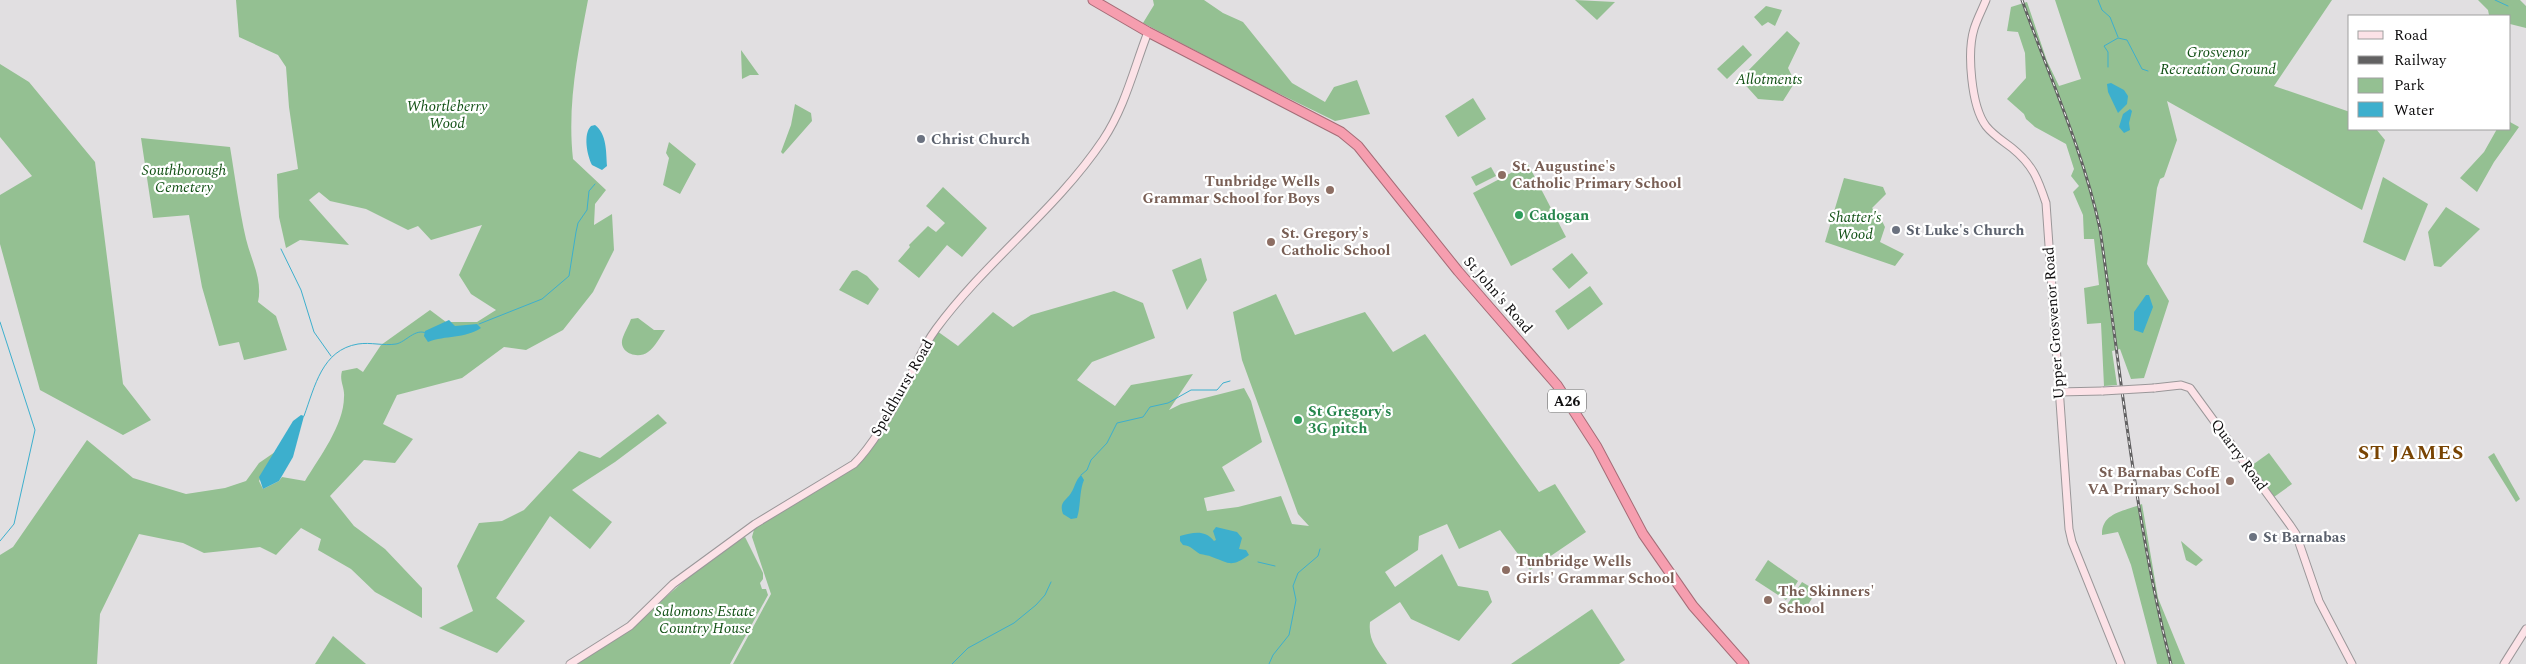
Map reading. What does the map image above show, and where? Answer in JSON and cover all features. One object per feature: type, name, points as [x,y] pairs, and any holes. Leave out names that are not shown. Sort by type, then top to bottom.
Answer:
[{"type":"highway","name":"A26","points":[[1093,0],[1148,32]]},
{"type":"highway","name":"St John's Road","points":[[1148,32],[1341,132],[1365,154],[1458,271],[1557,384],[1597,447],[1643,534],[1693,606],[1744,664]]},
{"type":"street","name":"Upper Grosvenor Road","points":[[1986,0],[1974,28],[1971,47],[1978,110],[1985,125],[2027,162],[2036,174],[2046,203],[2056,336],[2058,392],[2072,542],[2121,664]]},
{"type":"street","name":"Speldhurst Road","points":[[570,664],[630,626],[673,584],[754,524],[854,464],[864,454],[902,393],[918,356],[936,329],[979,276],[1065,189],[1104,139],[1126,96],[1148,32]]},
{"type":"street","name":"Quarry Road","points":[[2058,392],[2186,386],[2202,404],[2290,525],[2319,601],[2352,664]]},
{"type":"street","points":[[2504,664],[2526,629]]},
{"type":"green space","name":"Whortleberry Wood","points":[[236,0],[588,0],[572,99],[573,159],[606,190],[595,204],[594,225],[612,214],[614,250],[593,292],[563,330],[526,350],[504,347],[462,378],[397,395],[383,424],[413,439],[395,463],[364,460],[330,496],[354,526],[385,549],[422,588],[422,618],[375,592],[351,569],[318,550],[321,539],[301,528],[276,555],[260,547],[204,553],[183,543],[139,534],[100,614],[97,664],[0,664],[0,555],[13,547],[87,440],[133,478],[186,494],[225,488],[246,481],[259,463],[275,452],[259,481],[263,489],[279,481],[282,477],[305,481],[330,441],[340,419],[344,397],[341,378],[342,371],[357,368],[363,372],[381,345],[430,310],[446,322],[477,322],[496,310],[471,294],[459,275],[482,225],[431,240],[418,226],[408,230],[366,209],[330,201],[319,192],[309,200],[349,245],[300,240],[286,248],[279,217],[277,174],[298,169],[289,107],[286,67],[278,55],[239,37]]},
{"type":"green space","points":[[1153,0],[1204,0],[1223,13],[1243,22],[1292,83],[1325,102],[1334,87],[1357,80],[1370,114],[1335,121],[1253,81],[1143,23],[1154,5]]},
{"type":"green space","points":[[1575,0],[1615,2],[1597,20]]},
{"type":"green space","name":"Grosvenor Recreation Ground","points":[[2055,0],[2332,0],[2274,86],[2348,111],[2348,130],[2377,130],[2385,140],[2362,210],[2167,101],[2177,140],[2164,177],[2160,179],[2157,188],[2147,264],[2169,301],[2144,378],[2131,379],[2120,349],[2112,351],[2117,385],[2104,386],[2101,323],[2087,324],[2084,288],[2099,285],[2094,239],[2084,239],[2083,215],[2073,192],[2079,186],[2071,176],[2074,169],[2066,144],[2035,127],[2007,99],[2026,78],[2025,53],[2018,32],[2007,31],[2011,7],[2027,2],[2047,61],[2059,86],[2081,79]]},
{"type":"green space","points":[[2478,0],[2520,0],[2526,6],[2526,28],[2511,24],[2511,15],[2489,15],[2488,10]]},
{"type":"green space","points":[[1766,6],[1782,10],[1775,26],[1768,22],[1762,26],[1754,17]]},
{"type":"green space","name":"Allotments","points":[[1787,31],[1800,43],[1788,68],[1795,82],[1783,101],[1758,99],[1740,79]]},
{"type":"green space","points":[[1743,45],[1752,55],[1727,79],[1717,69]]},
{"type":"green space","points":[[741,50],[759,75],[750,75],[742,79]]},
{"type":"green space","points":[[0,64],[29,82],[95,162],[123,384],[151,420],[123,435],[40,390],[0,244],[0,195],[32,176],[0,137]]},
{"type":"green space","points":[[1473,98],[1486,119],[1458,137],[1445,116]]},
{"type":"green space","points":[[795,104],[811,113],[812,121],[783,154],[781,152],[791,125]]},
{"type":"green space","points":[[2511,123],[2519,127],[2494,162],[2477,192],[2460,178],[2484,152],[2496,130],[2511,130]]},
{"type":"green space","name":"Southborough Cemetery","points":[[141,138],[230,147],[248,247],[258,278],[258,302],[276,316],[287,350],[244,360],[239,342],[219,346],[202,287],[189,215],[153,218]]},
{"type":"green space","points":[[669,142],[696,164],[680,194],[663,185],[669,158],[666,153]]},
{"type":"green space","name":"Cadogan","points":[[1528,164],[1566,237],[1511,266],[1473,193]]},
{"type":"green space","points":[[1491,167],[1496,176],[1476,186],[1471,177]]},
{"type":"green space","points":[[2383,177],[2428,204],[2405,261],[2363,242]]},
{"type":"green space","name":"Shatter's Wood","points":[[1844,178],[1883,187],[1886,194],[1872,208],[1879,215],[1885,227],[1880,242],[1904,254],[1895,266],[1825,242]]},
{"type":"green space","points":[[943,187],[987,228],[962,257],[947,245],[919,278],[898,261],[910,247],[909,245],[928,226],[936,232],[945,223],[926,206]]},
{"type":"green space","points":[[2446,207],[2480,229],[2441,267],[2434,266],[2428,232]]},
{"type":"green space","points":[[1572,253],[1588,273],[1569,289],[1552,269]]},
{"type":"green space","points":[[1201,258],[1207,280],[1187,310],[1172,270]]},
{"type":"green space","points":[[857,270],[867,276],[879,289],[868,305],[839,290],[852,271]]},
{"type":"green space","points":[[1590,286],[1603,304],[1568,330],[1555,311]]},
{"type":"green space","points":[[1114,291],[1143,303],[1155,338],[1092,362],[1077,380],[1115,406],[1131,385],[1193,374],[1169,410],[1181,404],[1244,388],[1251,401],[1262,442],[1222,467],[1235,491],[1204,498],[1207,511],[1238,507],[1281,496],[1292,524],[1309,526],[1298,514],[1242,360],[1233,312],[1276,294],[1295,335],[1365,312],[1393,352],[1425,334],[1539,492],[1555,484],[1586,532],[1530,570],[1500,530],[1459,549],[1447,524],[1419,536],[1418,550],[1385,572],[1395,587],[1442,554],[1458,586],[1488,591],[1492,602],[1459,641],[1411,619],[1400,602],[1370,622],[1372,639],[1387,664],[733,664],[771,594],[752,537],[755,526],[856,467],[881,436],[891,420],[937,331],[958,346],[993,312],[1013,327],[1031,315]]},
{"type":"green space","points":[[638,318],[654,330],[665,330],[651,350],[644,354],[634,355],[625,350],[622,342],[631,319]]},
{"type":"green space","points":[[658,414],[667,423],[615,462],[572,490],[612,522],[590,549],[550,516],[496,598],[525,621],[497,653],[439,628],[473,611],[457,566],[479,523],[502,521],[524,510],[579,451],[600,458]]},
{"type":"green space","points":[[2269,453],[2292,484],[2274,497],[2251,466]]},
{"type":"green space","points":[[2494,453],[2520,499],[2516,502],[2488,457]]},
{"type":"green space","points":[[2142,504],[2158,598],[2185,664],[2157,664],[2131,565],[2118,532],[2102,535],[2103,527],[2110,517]]},
{"type":"green space","name":"Salomons Estate Country House","points":[[745,537],[763,573],[763,579],[760,583],[762,589],[766,589],[768,595],[730,664],[573,664],[622,634],[699,569]]},
{"type":"green space","points":[[2181,541],[2203,560],[2196,566],[2186,560]]},
{"type":"green space","points":[[1768,560],[1798,581],[1786,600],[1755,580]]},
{"type":"green space","points":[[1802,582],[1817,591],[1801,615],[1787,605]]},
{"type":"green space","points":[[1592,609],[1625,660],[1619,664],[1511,664]]},
{"type":"green space","points":[[333,636],[366,664],[315,664]]},
{"type":"water","points":[[2111,83],[2124,90],[2128,96],[2127,104],[2118,113],[2108,92],[2107,84]]},
{"type":"water","points":[[2130,109],[2132,111],[2129,123],[2130,130],[2124,133],[2119,127],[2123,114]]},
{"type":"water","points":[[595,125],[602,133],[605,144],[607,166],[602,170],[592,165],[587,150],[587,134],[591,126]]},
{"type":"water","points":[[2146,295],[2149,295],[2153,307],[2143,333],[2134,330],[2134,312]]},
{"type":"water","points":[[449,320],[455,326],[477,324],[481,328],[468,334],[428,342],[424,336],[425,331]]},
{"type":"water","points":[[301,415],[304,416],[293,457],[279,481],[263,489],[259,477],[293,421]]},
{"type":"water","points":[[1081,475],[1084,480],[1077,518],[1071,519],[1063,514],[1062,504]]},
{"type":"water","points":[[1216,527],[1237,532],[1242,538],[1239,549],[1246,550],[1249,555],[1238,562],[1230,563],[1200,554],[1190,547],[1183,545],[1180,541],[1180,536],[1202,533],[1214,541],[1216,540],[1213,531]]},
{"type":"waterway","points":[[2098,0],[2102,10],[2110,17],[2118,37]]},
{"type":"waterway","points":[[2495,0],[2508,6]]},
{"type":"waterway","points":[[2108,67],[2108,52],[2104,46],[2118,38],[2127,40],[2142,69],[2148,71]]},
{"type":"waterway","points":[[479,324],[542,299],[569,276],[578,223],[587,210],[589,191],[595,184]]},
{"type":"waterway","points":[[281,249],[301,290],[314,332],[331,356]]},
{"type":"waterway","points":[[0,322],[35,430],[14,524],[0,541]]},
{"type":"waterway","points":[[304,416],[316,382],[328,362],[336,354],[358,344],[396,344],[418,332],[426,333]]},
{"type":"waterway","points":[[1081,475],[1087,470],[1091,460],[1107,443],[1117,423],[1143,417],[1150,407],[1168,403],[1191,390],[1217,390],[1223,383],[1230,381]]},
{"type":"waterway","points":[[1269,664],[1273,655],[1289,635],[1296,600],[1293,586],[1298,573],[1318,556],[1320,549]]},
{"type":"waterway","points":[[1258,562],[1275,566]]},
{"type":"waterway","points":[[952,664],[968,648],[1014,623],[1036,605],[1045,595],[1051,582]]},
{"type":"railway","points":[[2022,0],[2075,142],[2100,229],[2138,502],[2158,610],[2171,664]]},
{"type":"place","name":"Christ Church","points":[[921,139]]},
{"type":"place","name":"St. Augustine's Catholic Primary School","points":[[1502,175]]},
{"type":"place","name":"Tunbridge Wells Grammar School for Boys","points":[[1330,190]]},
{"type":"place","name":"Cadogan","points":[[1519,215]]},
{"type":"place","name":"St Luke's Church","points":[[1896,230]]},
{"type":"place","name":"St. Gregory's Catholic School","points":[[1271,242]]},
{"type":"place","name":"St Gregory's 3G pitch","points":[[1298,420]]},
{"type":"place","name":"St Barnabas CofE VA Primary School","points":[[2230,481]]},
{"type":"place","name":"St Barnabas","points":[[2253,537]]},
{"type":"place","name":"Tunbridge Wells Girls' Grammar School","points":[[1506,570]]},
{"type":"place","name":"The Skinners' School","points":[[1768,600]]},
{"type":"district","name":"ST JAMES","points":[[2411,453]]}]
